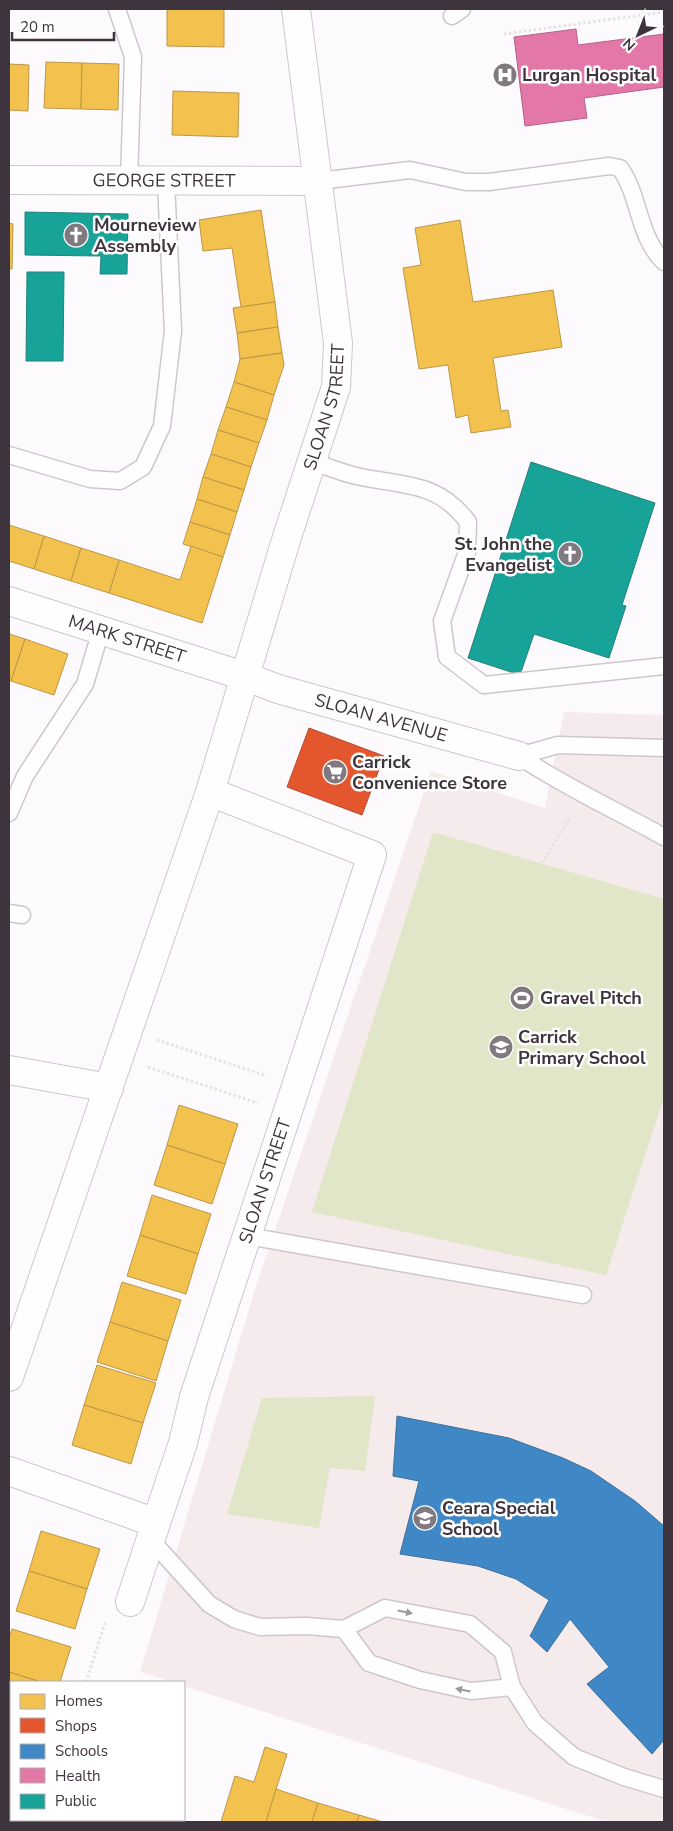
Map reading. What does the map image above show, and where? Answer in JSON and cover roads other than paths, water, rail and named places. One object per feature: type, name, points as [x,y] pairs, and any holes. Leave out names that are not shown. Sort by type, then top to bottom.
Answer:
[{"type":"street","name":"SLOAN STREET","points":[[9,1377],[210,792],[287,537],[313,462],[336,386],[338,343],[296,9]]},
{"type":"street","name":"GEORGE STREET","points":[[9,180],[319,181]]},
{"type":"street","name":"MARK STREET","points":[[9,602],[244,676]]},
{"type":"street","name":"SLOAN AVENUE","points":[[244,676],[278,689],[519,756]]},
{"type":"street","name":"SLOAN STREET","points":[[130,1602],[183,1443],[194,1397],[372,855],[210,792]]},
{"type":"street","points":[[9,1070],[108,1088]]},
{"type":"street","points":[[9,1471],[154,1531]]},
{"type":"lane","points":[[118,9],[133,57],[129,181]]},
{"type":"lane","points":[[319,181],[410,170],[466,182],[488,182],[610,166],[620,168],[626,177],[648,237],[657,255],[664,262]]},
{"type":"lane","points":[[9,455],[90,480],[120,481],[143,467],[162,426],[173,331],[166,182]]},
{"type":"lane","points":[[313,462],[360,477],[417,485],[455,505],[468,522],[467,552],[442,621],[446,657],[484,685],[664,666]]},
{"type":"lane","points":[[9,813],[25,776],[85,684],[101,630]]},
{"type":"lane","points":[[519,756],[558,745],[664,748]]},
{"type":"lane","points":[[519,756],[551,778],[584,793],[664,837]]},
{"type":"lane","points":[[247,1236],[584,1295]]},
{"type":"lane","points":[[154,1531],[209,1604],[234,1619],[260,1627],[306,1626],[344,1629],[385,1608],[470,1624],[503,1652],[512,1687],[535,1723],[574,1757],[624,1777],[664,1789]]},
{"type":"lane","points":[[344,1629],[369,1663],[420,1680],[471,1692],[512,1687]]},
{"type":"place","name":"Lurgan Hospital","points":[[505,75]]},
{"type":"place","name":"Mourneview Assembly","points":[[76,235]]},
{"type":"place","name":"St. John the Evangelist","points":[[570,554]]},
{"type":"place","name":"Carrick Convenience Store","points":[[335,772]]},
{"type":"place","name":"Gravel Pitch","points":[[522,998]]},
{"type":"place","name":"Carrick Primary School","points":[[501,1047]]},
{"type":"place","name":"Ceara Special School","points":[[425,1518]]}]
